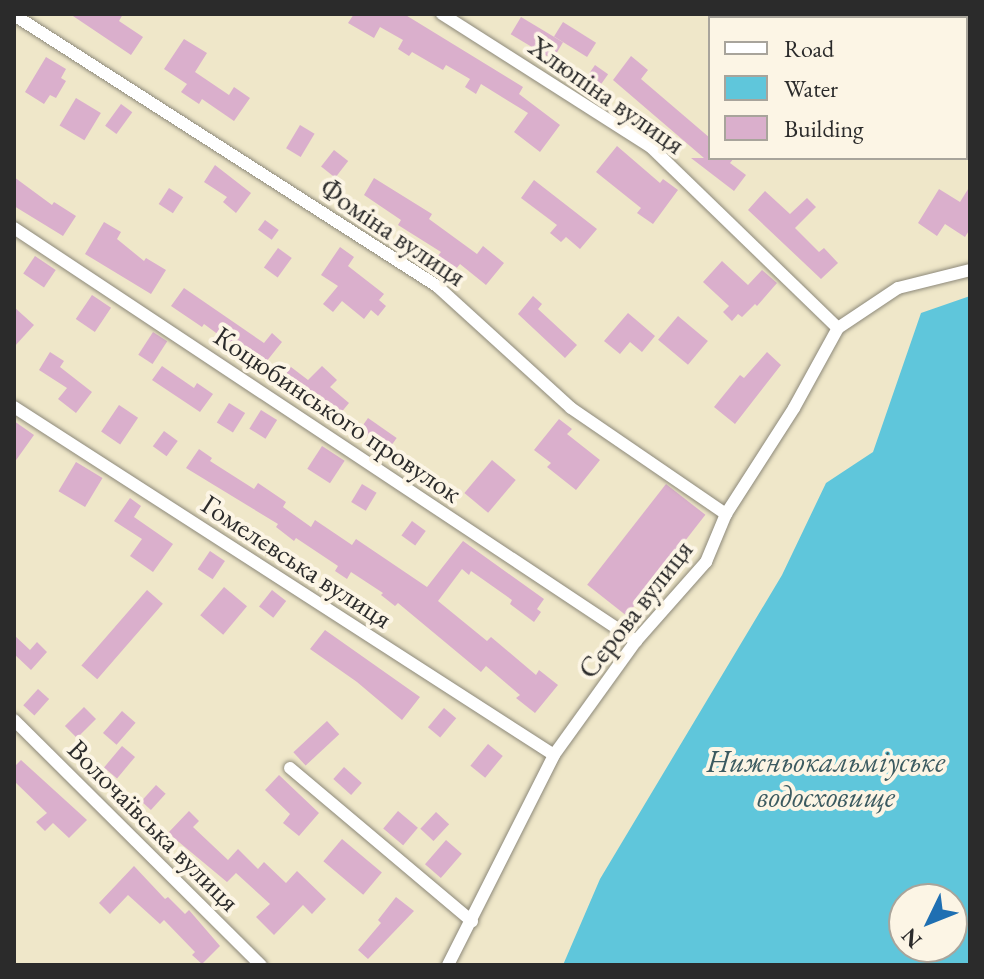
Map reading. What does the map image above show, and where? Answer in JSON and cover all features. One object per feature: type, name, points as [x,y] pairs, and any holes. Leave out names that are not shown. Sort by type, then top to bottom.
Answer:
[{"type":"street","name":"Хлюпіна вулиця","points":[[442,14],[651,147],[838,328]]},
{"type":"street","name":"Фоміна вулиця","points":[[14,15],[437,286],[571,408],[726,514]]},
{"type":"street","name":"Коцюбинського провулок","points":[[14,228],[636,641]]},
{"type":"street","name":"Сєрова вулиця","points":[[448,965],[554,755],[636,641],[706,562],[726,514],[794,408],[838,328],[898,288],[970,270]]},
{"type":"street","name":"Гомелєвська вулиця","points":[[14,407],[554,755]]},
{"type":"street","name":"Волочаївська вулиця","points":[[14,720],[261,965]]},
{"type":"street","points":[[290,768],[472,921]]},
{"type":"water","name":"Нижньокальміуське водосховище","points":[[970,296],[970,965],[563,965],[600,879],[782,575],[826,483],[873,452],[921,313]]},
{"type":"building","points":[[70,14],[123,14],[119,21],[143,37],[131,55]]},
{"type":"building","points":[[354,14],[404,14],[523,87],[519,94],[560,125],[540,152],[514,132],[528,113],[481,84],[476,94],[465,87],[470,79],[446,65],[443,70],[412,52],[409,56],[398,49],[403,40],[380,27],[374,38],[348,23]]},
{"type":"building","points":[[521,17],[563,42],[553,59],[511,34]]},
{"type":"building","points":[[563,22],[596,43],[587,57],[554,36]]},
{"type":"building","points":[[184,39],[207,53],[195,72],[229,95],[234,87],[250,98],[234,121],[202,99],[199,104],[181,92],[187,84],[164,69]]},
{"type":"building","points":[[631,56],[648,70],[641,79],[708,136],[708,160],[732,160],[730,163],[746,175],[734,191],[691,158],[704,158],[613,80]]},
{"type":"building","points":[[46,57],[66,69],[61,78],[66,81],[56,98],[50,95],[44,104],[25,92]]},
{"type":"building","points":[[595,65],[608,74],[598,88],[585,79]]},
{"type":"building","points":[[76,98],[101,113],[84,140],[60,125]]},
{"type":"building","points":[[121,104],[132,112],[116,134],[105,126]]},
{"type":"building","points":[[300,125],[315,134],[301,157],[286,148]]},
{"type":"building","points":[[617,146],[660,183],[663,179],[678,190],[653,224],[637,213],[641,208],[596,172]]},
{"type":"building","points":[[334,150],[348,161],[335,178],[321,167]]},
{"type":"building","points":[[215,165],[251,193],[236,213],[223,202],[227,197],[204,182]]},
{"type":"building","points":[[14,177],[52,205],[54,202],[76,216],[63,236],[14,206]]},
{"type":"building","points":[[374,178],[432,214],[429,219],[477,254],[483,246],[504,263],[486,285],[460,264],[455,270],[437,257],[441,252],[398,225],[401,220],[364,195]]},
{"type":"building","points":[[534,180],[597,229],[580,249],[566,237],[561,242],[550,233],[557,225],[521,198]]},
{"type":"building","points":[[970,186],[970,229],[965,237],[945,224],[937,236],[918,223],[939,189],[960,202]]},
{"type":"building","points":[[169,188],[183,197],[173,213],[159,204]]},
{"type":"building","points":[[765,191],[790,214],[807,198],[816,207],[795,228],[819,252],[824,248],[838,263],[821,279],[748,210]]},
{"type":"building","points":[[265,220],[279,230],[272,240],[258,230]]},
{"type":"building","points":[[104,222],[121,232],[117,239],[144,261],[146,258],[166,270],[151,294],[85,254]]},
{"type":"building","points":[[340,247],[354,257],[348,266],[384,294],[379,300],[386,306],[378,316],[371,310],[364,319],[342,301],[333,312],[323,304],[338,286],[321,275]]},
{"type":"building","points":[[278,248],[292,258],[278,277],[264,267]]},
{"type":"building","points":[[35,256],[56,270],[44,287],[23,273]]},
{"type":"building","points":[[722,261],[748,285],[762,270],[777,283],[757,306],[755,304],[742,317],[738,314],[732,321],[723,312],[729,306],[703,282]]},
{"type":"building","points":[[184,288],[264,343],[272,333],[282,342],[262,367],[204,324],[202,327],[171,306]]},
{"type":"building","points":[[92,295],[111,308],[95,332],[76,319]]},
{"type":"building","points":[[533,296],[542,304],[538,309],[577,345],[565,358],[518,314]]},
{"type":"building","points":[[14,307],[34,325],[14,347]]},
{"type":"building","points":[[628,313],[655,336],[642,352],[630,342],[620,354],[604,341]]},
{"type":"building","points":[[678,316],[708,341],[688,365],[658,340]]},
{"type":"building","points":[[153,332],[167,341],[153,364],[138,355]]},
{"type":"building","points":[[50,352],[64,361],[60,367],[92,392],[76,413],[58,399],[67,388],[39,370]]},
{"type":"building","points":[[767,352],[781,365],[735,424],[714,407],[740,375],[744,378]]},
{"type":"building","points":[[162,366],[194,388],[197,383],[213,394],[200,412],[152,380]]},
{"type":"building","points":[[322,366],[337,380],[330,387],[349,403],[335,420],[300,393],[294,401],[276,387],[291,367],[308,380]]},
{"type":"building","points":[[229,403],[245,413],[233,433],[217,423]]},
{"type":"building","points":[[119,405],[138,418],[120,444],[101,432]]},
{"type":"building","points":[[261,410],[277,420],[265,439],[249,429]]},
{"type":"building","points":[[368,418],[397,438],[388,450],[359,430]]},
{"type":"building","points":[[559,419],[572,429],[567,434],[600,460],[576,490],[547,467],[551,463],[534,450]]},
{"type":"building","points":[[14,421],[34,435],[14,463]]},
{"type":"building","points":[[164,431],[178,441],[167,456],[153,446]]},
{"type":"building","points":[[322,446],[345,461],[330,483],[307,469]]},
{"type":"building","points":[[199,449],[212,458],[210,461],[254,489],[258,483],[286,502],[283,507],[311,527],[315,520],[352,545],[356,539],[427,587],[463,541],[544,599],[537,609],[541,612],[534,622],[510,604],[512,600],[471,571],[469,575],[462,569],[438,601],[487,641],[491,637],[536,675],[539,670],[558,685],[535,713],[516,698],[520,695],[486,666],[481,672],[398,603],[395,606],[381,595],[383,593],[351,572],[347,579],[335,571],[338,566],[296,538],[294,541],[276,527],[278,524],[186,468]]},
{"type":"building","points":[[492,460],[516,480],[488,513],[464,493]]},
{"type":"building","points":[[76,462],[103,478],[85,507],[58,491]]},
{"type":"building","points":[[362,484],[377,493],[366,511],[351,502]]},
{"type":"building","points":[[666,484],[705,515],[627,616],[587,585]]},
{"type":"building","points":[[130,498],[141,506],[134,517],[173,544],[153,572],[130,556],[142,539],[114,521]]},
{"type":"building","points":[[412,521],[426,531],[415,546],[401,536]]},
{"type":"building","points":[[210,551],[225,561],[213,579],[198,569]]},
{"type":"building","points":[[224,587],[247,606],[223,635],[200,615]]},
{"type":"building","points":[[147,590],[163,604],[97,679],[81,665]]},
{"type":"building","points":[[272,590],[286,601],[273,618],[259,607]]},
{"type":"building","points":[[325,630],[420,697],[402,720],[357,682],[310,649]]},
{"type":"building","points":[[14,635],[30,650],[37,642],[47,652],[31,670],[14,654]]},
{"type":"building","points":[[38,689],[49,699],[34,715],[23,705]]},
{"type":"building","points":[[84,707],[96,719],[77,738],[65,726]]},
{"type":"building","points":[[444,708],[456,718],[440,737],[428,727]]},
{"type":"building","points":[[122,711],[136,723],[117,745],[103,733]]},
{"type":"building","points":[[327,721],[339,734],[306,766],[293,752]]},
{"type":"building","points":[[488,744],[503,756],[485,778],[470,766]]},
{"type":"building","points":[[122,746],[135,757],[117,778],[104,767]]},
{"type":"building","points":[[21,760],[87,820],[69,838],[53,823],[45,831],[36,822],[47,813],[14,781],[14,767]]},
{"type":"building","points":[[344,767],[362,783],[351,795],[333,779]]},
{"type":"building","points":[[279,775],[319,813],[299,836],[283,823],[290,814],[265,790]]},
{"type":"building","points":[[156,785],[166,794],[151,810],[141,801]]},
{"type":"building","points":[[189,811],[199,821],[193,827],[228,860],[238,849],[258,869],[264,862],[286,883],[297,871],[326,899],[312,914],[303,905],[274,935],[256,917],[270,904],[236,873],[227,882],[168,833]]},
{"type":"building","points":[[398,811],[418,828],[403,845],[383,829]]},
{"type":"building","points":[[436,812],[449,824],[433,841],[420,829]]},
{"type":"building","points":[[342,839],[382,872],[363,895],[323,861]]},
{"type":"building","points":[[446,840],[462,854],[441,878],[425,864]]},
{"type":"building","points":[[134,866],[165,899],[168,897],[185,914],[189,910],[220,946],[202,964],[192,955],[195,952],[164,920],[160,924],[128,895],[110,914],[99,903]]},
{"type":"building","points":[[396,897],[414,911],[368,959],[358,950],[381,923],[378,920]]}]
